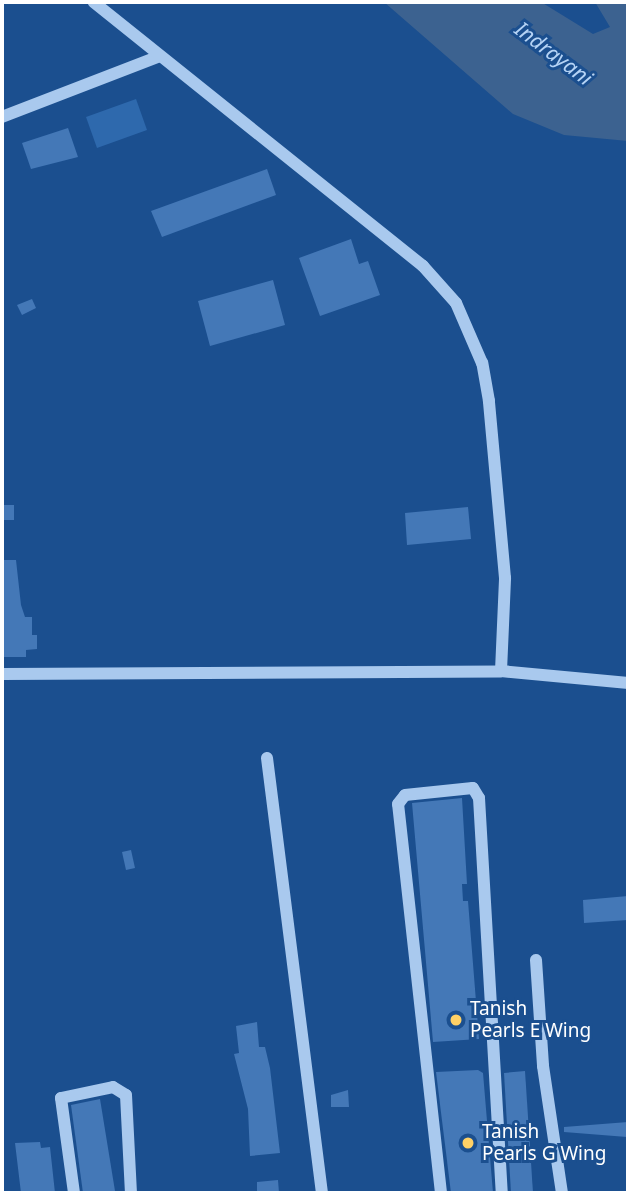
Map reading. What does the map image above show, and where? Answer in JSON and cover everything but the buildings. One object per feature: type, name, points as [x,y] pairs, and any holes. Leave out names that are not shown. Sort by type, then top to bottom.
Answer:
[{"type":"street","points":[[94,2],[404,251],[456,303],[482,363],[489,401],[505,578],[501,671]]},
{"type":"street","points":[[2,117],[160,57]]},
{"type":"street","points":[[2,674],[501,671],[628,683]]},
{"type":"street","points":[[267,758],[322,1193]]},
{"type":"street","points":[[441,1193],[398,804],[405,795],[473,788],[479,798],[502,1193]]},
{"type":"street","points":[[536,960],[543,1066],[562,1193]]},
{"type":"street","points":[[74,1193],[61,1098],[113,1087],[125,1095],[131,1193]]},
{"type":"shaded area","points":[[136,99],[147,130],[97,148],[86,117]]},
{"type":"water","name":"Indrayani","points":[[384,2],[541,2],[593,34],[610,27],[595,2],[628,2],[628,141],[564,135],[513,114]]},
{"type":"place","name":"Tanish Pearls E Wing","points":[[456,1020]]},
{"type":"place","name":"Tanish Pearls G Wing","points":[[468,1143]]}]
